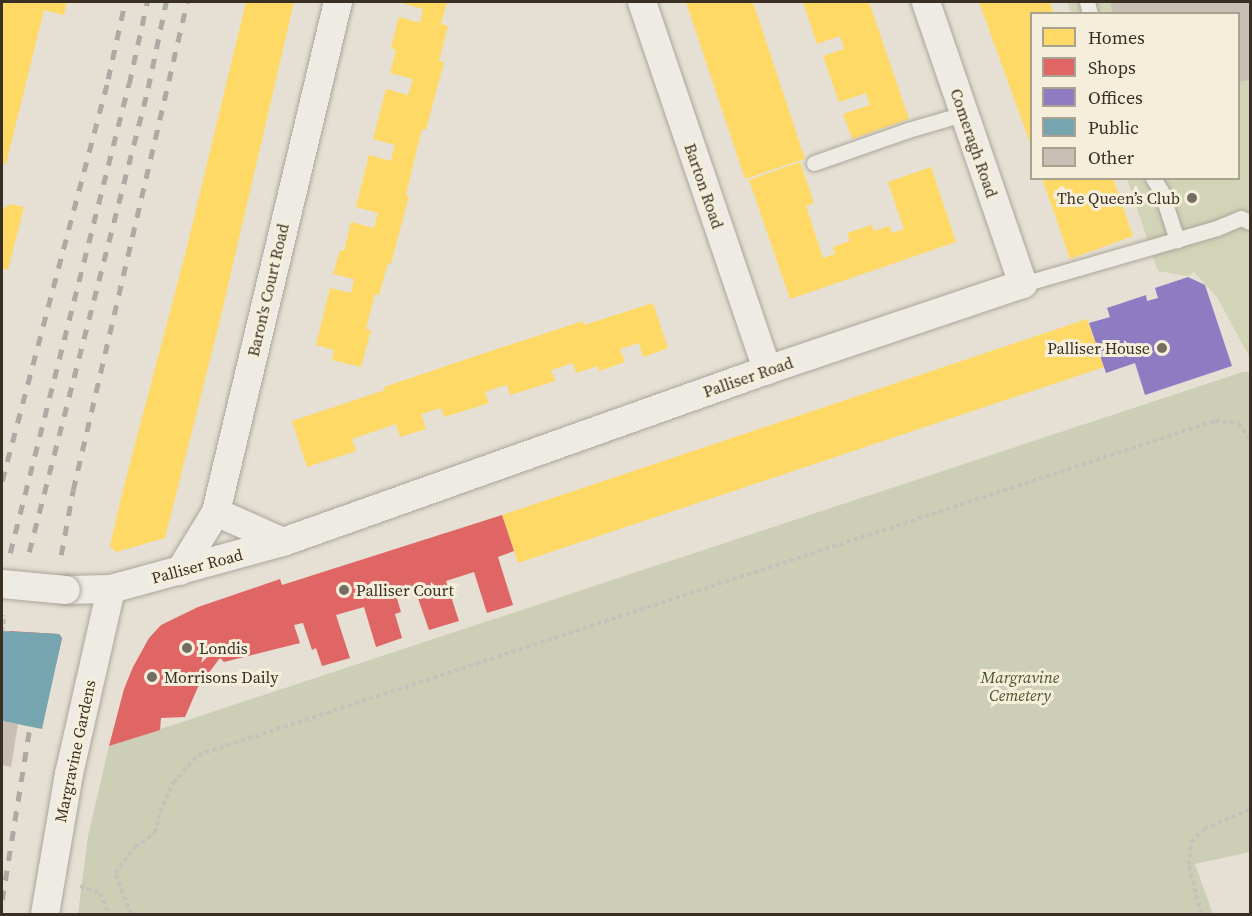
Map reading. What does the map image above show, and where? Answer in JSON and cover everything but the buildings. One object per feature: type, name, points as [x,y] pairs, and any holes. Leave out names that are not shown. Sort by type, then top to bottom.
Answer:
[{"type":"street","name":"Baron's Court Road","points":[[180,571],[216,512],[338,2]]},
{"type":"street","name":"Barton Road","points":[[642,2],[767,370]]},
{"type":"street","name":"Comeragh Road","points":[[926,2],[1023,284]]},
{"type":"street","name":"Palliser Road","points":[[2,584],[66,590],[111,589],[283,542],[767,370],[1023,284]]},
{"type":"street","name":"Palliser Road","points":[[216,512],[283,542]]},
{"type":"street","name":"Margravine Gardens","points":[[45,915],[69,774],[111,589]]},
{"type":"lane","points":[[814,164],[908,130],[963,114]]},
{"type":"lane","points":[[1154,180],[1161,191],[1177,240]]},
{"type":"lane","name":"Palliser Road","points":[[1023,284],[1217,228],[1241,218],[1251,222]]},
{"type":"path","points":[[131,915],[115,873],[135,847],[155,833],[160,812],[173,783],[198,755],[1215,421],[1239,423],[1251,440]]},
{"type":"path","points":[[1201,915],[1189,865],[1191,842],[1204,828],[1251,809]]},
{"type":"green space","name":"The Queen’s Club","points":[[1067,2],[1250,2],[1250,358],[1217,297],[1194,272],[1188,276],[1158,271],[1127,180],[1240,180],[1240,12],[1071,12]]},
{"type":"green space","name":"Margravine Cemetery","points":[[1243,372],[1250,372],[1250,852],[1195,864],[1213,914],[78,914],[88,836],[109,746]]},
{"type":"railway","points":[[2,481],[108,79],[125,2]]},
{"type":"railway","points":[[10,553],[129,84],[147,2]]},
{"type":"railway","points":[[29,552],[148,88],[166,2]]},
{"type":"railway","points":[[61,555],[73,490],[187,2]]},
{"type":"railway","points":[[2,900],[30,726]]},
{"type":"place","name":"The Queen’s Club","points":[[1192,198]]},
{"type":"place","name":"Palliser House","points":[[1162,348]]},
{"type":"place","name":"Palliser Court","points":[[344,590]]},
{"type":"place","name":"Londis","points":[[187,648]]},
{"type":"place","name":"Morrisons Daily","points":[[152,677]]}]
